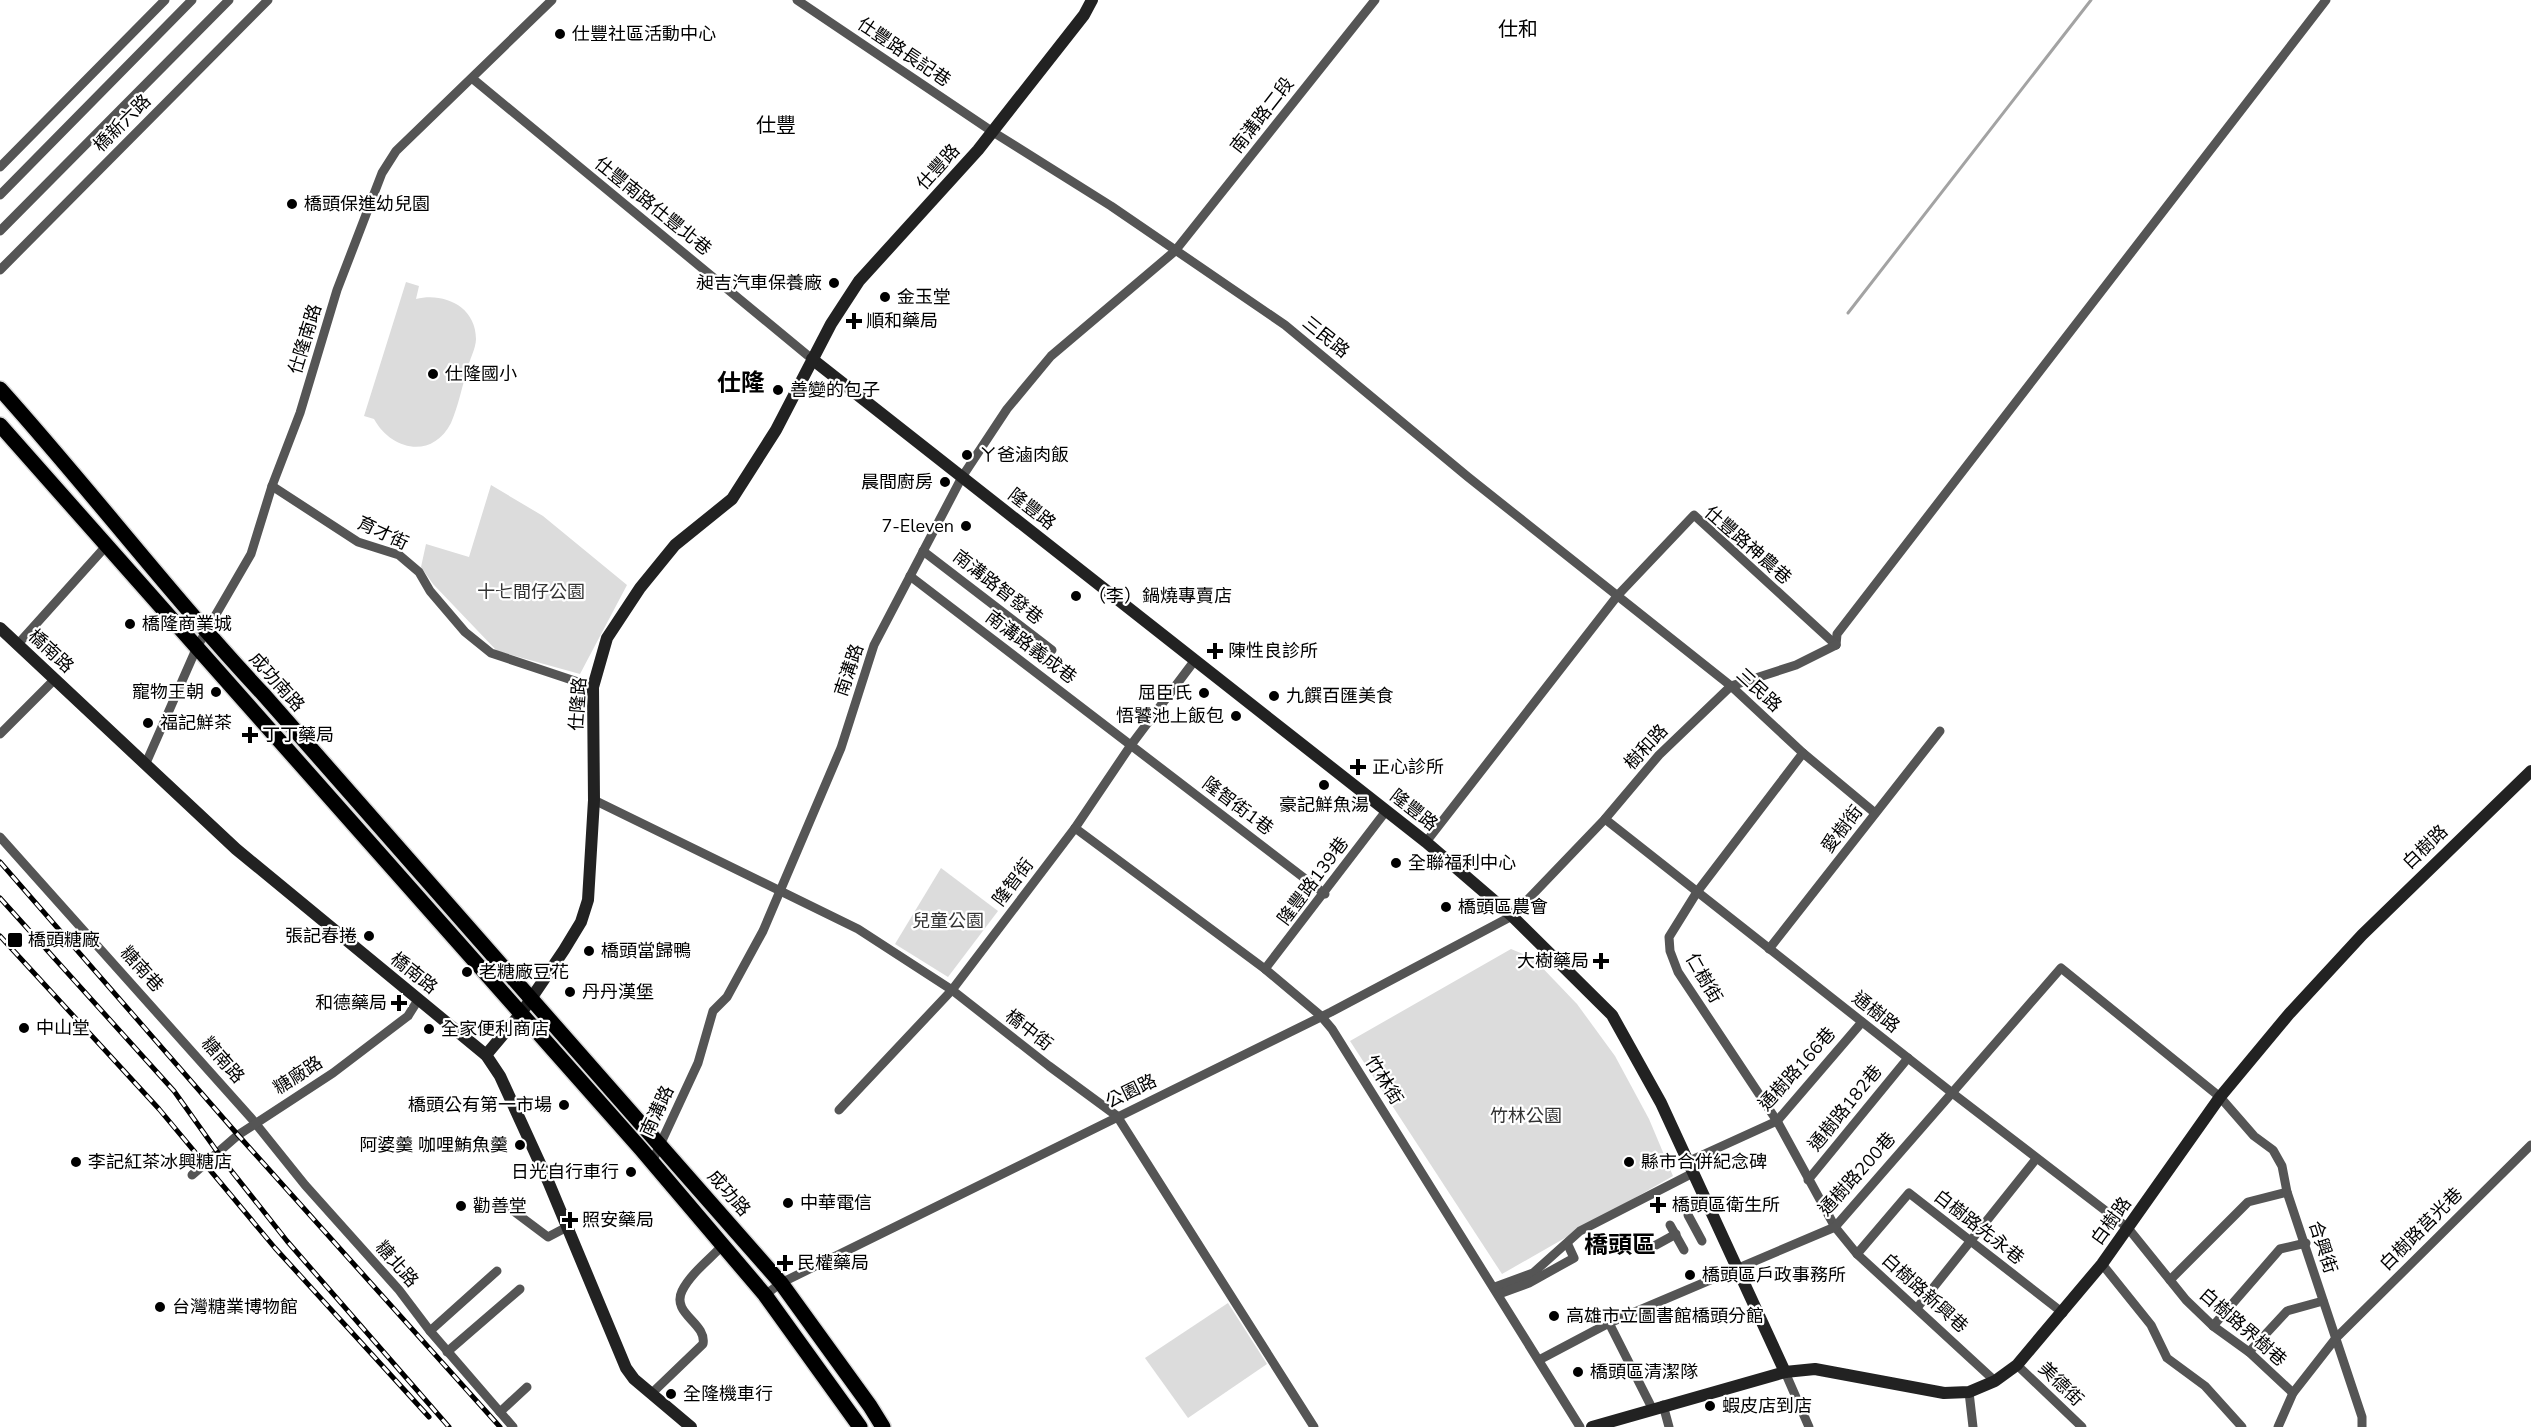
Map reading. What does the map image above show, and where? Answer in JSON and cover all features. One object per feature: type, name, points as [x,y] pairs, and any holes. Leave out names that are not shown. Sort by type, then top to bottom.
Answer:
[{"type":"main road","name":"成功南路","points":[[0,388],[66,462],[205,633],[264,695],[531,997]]},
{"type":"main road","name":"成功南路","points":[[0,424],[522,1012]]},
{"type":"main road","name":"成功路","points":[[531,997],[781,1283],[883,1427]]},
{"type":"main road","points":[[522,1012],[765,1294],[860,1427]]},
{"type":"street","points":[[0,167],[165,0]]},
{"type":"street","name":"橋新六路","points":[[0,195],[192,0]]},
{"type":"street","name":"橋新六路","points":[[0,231],[229,0]]},
{"type":"street","name":"橋新六路","points":[[0,270],[268,0]]},
{"type":"street","name":"仕隆南路","points":[[146,763],[197,647],[251,554],[272,486],[300,413],[337,290],[382,173],[396,152],[552,0]]},
{"type":"street","name":"仕豐路長記巷","points":[[797,0],[993,132]]},
{"type":"street","name":"仕豐路","points":[[812,359],[859,281],[993,132],[1084,15],[1092,0]]},
{"type":"street","name":"南溝路二段","points":[[1175,251],[1375,0]]},
{"type":"street","points":[[1836,645],[1837,634],[2326,0]]},
{"type":"street","name":"仕豐南路仕豐北巷","points":[[473,79],[812,359]]},
{"type":"street","name":"三民路","points":[[993,132],[1074,182],[1285,325],[1468,477],[1731,686],[1803,753],[1875,813]]},
{"type":"street","name":"南溝路","points":[[652,1162],[698,1063],[713,1011],[727,997],[763,932],[841,748],[874,645],[962,477],[1006,409],[1051,356],[1175,251]]},
{"type":"street","name":"隆豐路","points":[[812,359],[1426,842],[1512,916],[1612,1015],[1661,1102],[1785,1372]]},
{"type":"street","name":"仕隆路","points":[[486,1055],[522,1012],[564,950],[580,921],[588,900],[594,800],[593,687],[607,639],[633,598],[675,545],[732,499],[776,430],[812,359]]},
{"type":"street","name":"育才街","points":[[272,486],[358,542],[399,555],[419,572],[430,591],[465,632],[491,653],[593,687]]},
{"type":"street","name":"仕豐路神農巷","points":[[1618,595],[1694,514],[1836,645]]},
{"type":"street","points":[[18,644],[107,545]]},
{"type":"street","name":"南溝路智發巷","points":[[923,551],[1052,650]]},
{"type":"street","name":"南溝路義成巷","points":[[910,576],[1131,745]]},
{"type":"street","points":[[1426,842],[1618,595]]},
{"type":"street","name":"橋南路","points":[[0,628],[236,849],[486,1055],[500,1076],[626,1368],[691,1427]]},
{"type":"street","name":"樹和路","points":[[1512,916],[1605,819],[1659,755],[1731,686],[1796,665],[1836,645]]},
{"type":"street","name":"隆智街","points":[[840,1110],[952,990],[1075,828],[1131,745],[1195,660]]},
{"type":"street","points":[[0,734],[55,679]]},
{"type":"street","name":"愛樹街","points":[[1769,949],[1940,731]]},
{"type":"street","name":"隆智街1巷","points":[[1131,745],[1325,894]]},
{"type":"street","name":"仁樹街","points":[[1803,753],[1697,892],[1669,937],[1670,951],[1678,972],[1777,1121],[1835,1227]]},
{"type":"street","name":"白樹路","points":[[1592,1427],[1785,1372],[1815,1369],[1944,1393],[1969,1392],[1995,1381],[2016,1365],[2063,1313],[2102,1264],[2220,1097],[2289,1014],[2362,935],[2531,771]]},
{"type":"street","name":"橋中街","points":[[594,800],[779,893],[858,929],[952,990],[1117,1116],[1314,1427]]},
{"type":"street","name":"隆豐路139巷","points":[[1265,969],[1325,894],[1386,811]]},
{"type":"street","name":"通樹路","points":[[1605,819],[2036,1159],[2128,1228]]},
{"type":"street","name":"竹林街","points":[[1075,828],[1265,969],[1321,1016],[1332,1029],[1580,1427]]},
{"type":"street","name":"糖南巷","points":[[0,837],[165,1019]]},
{"type":"street","name":"公園路","points":[[765,1294],[781,1283],[1321,1016],[1512,916]]},
{"type":"street","name":"通樹路200巷","points":[[1539,1360],[1609,1323],[1835,1227],[2061,968],[2220,1097]]},
{"type":"street","name":"糖廠路","points":[[192,1175],[238,1134],[333,1073],[408,1016],[418,1000]]},
{"type":"street","name":"糖南路","points":[[165,1019],[256,1123]]},
{"type":"street","name":"通樹路166巷","points":[[1535,1276],[1580,1231],[1690,1167],[1777,1121],[1862,1022]]},
{"type":"street","name":"通樹路182巷","points":[[1808,1180],[1908,1058]]},
{"type":"street","name":"合興街","points":[[2220,1097],[2254,1136],[2273,1150],[2282,1166],[2287,1192],[2306,1242],[2362,1417],[2362,1427]]},
{"type":"street","name":"糖北路","points":[[256,1123],[305,1185],[417,1312],[447,1352],[513,1427]]},
{"type":"street","name":"白樹路莒光巷","points":[[2278,1427],[2293,1393],[2336,1338],[2531,1144]]},
{"type":"street","points":[[1917,1308],[2036,1159]]},
{"type":"street","points":[[2169,1281],[2248,1202],[2287,1192]]},
{"type":"street","name":"白樹路先永巷","points":[[1857,1254],[1909,1193],[2063,1313]]},
{"type":"street","points":[[508,1207],[548,1237],[567,1227]]},
{"type":"street","points":[[1688,1215],[1702,1241]]},
{"type":"street","points":[[1670,1225],[1684,1250]]},
{"type":"street","name":"白樹路新興巷","points":[[1835,1227],[1857,1254],[1995,1381]]},
{"type":"street","name":"白樹路界樹巷","points":[[2128,1228],[2169,1281],[2213,1326],[2249,1352],[2293,1393]]},
{"type":"street","points":[[1656,1245],[1676,1234]]},
{"type":"street","points":[[2213,1326],[2280,1250],[2306,1242]]},
{"type":"street","points":[[652,1393],[704,1344],[703,1334],[683,1310],[680,1299],[682,1290],[723,1245]]},
{"type":"street","points":[[1497,1291],[1574,1258],[1568,1245]]},
{"type":"street","points":[[2102,1264],[2151,1324],[2167,1358],[2205,1386],[2242,1427]]},
{"type":"street","points":[[430,1331],[497,1271]]},
{"type":"street","points":[[447,1352],[520,1289]]},
{"type":"street","points":[[2249,1352],[2287,1311],[2323,1301]]},
{"type":"street","points":[[1609,1323],[1669,1427]]},
{"type":"street","name":"美德街","points":[[2016,1365],[2082,1427]]},
{"type":"street","points":[[1785,1372],[1809,1427]]},
{"type":"street","points":[[500,1412],[527,1387]]},
{"type":"street","points":[[1969,1392],[1973,1427]]},
{"type":"green space","points":[[406,282],[419,286],[416,299],[437,298],[456,304],[464,310],[475,328],[475,346],[451,423],[443,435],[423,446],[401,444],[381,430],[374,419],[364,416]]},
{"type":"green space","name":"十七間仔公園","points":[[491,485],[543,516],[627,585],[580,674],[497,651],[433,584],[421,567],[426,544],[469,557]]},
{"type":"green space","name":"兒童公園","points":[[941,868],[998,911],[948,977],[895,944]]},
{"type":"green space","name":"竹林公園","points":[[1511,949],[1533,958],[1577,1004],[1615,1056],[1649,1119],[1673,1176],[1502,1274],[1350,1041]]},
{"type":"green space","points":[[1228,1303],[1267,1364],[1188,1418],[1145,1358]]},
{"type":"waterway","points":[[1848,313],[2091,0]]},
{"type":"railway","points":[[0,862],[238,1135],[500,1427]]},
{"type":"railway","points":[[0,898],[174,1091],[226,1164],[287,1241],[449,1427]]},
{"type":"railway","points":[[0,936],[159,1109],[275,1248],[429,1417]]},
{"type":"place","name":"仕豐社區活動中心","points":[[560,34]]},
{"type":"place","name":"橋頭保進幼兒園","points":[[292,204]]},
{"type":"place","name":"昶吉汽車保養廠","points":[[834,283]]},
{"type":"place","name":"金玉堂","points":[[885,297]]},
{"type":"place","name":"順和藥局","points":[[854,321]]},
{"type":"place","name":"仕隆國小","points":[[433,374]]},
{"type":"place","name":"善變的包子","points":[[778,390]]},
{"type":"place","name":"ㄚ爸滷肉飯","points":[[967,455]]},
{"type":"place","name":"晨間廚房","points":[[945,482]]},
{"type":"place","name":"7-Eleven","points":[[966,526]]},
{"type":"place","name":"（李）鍋燒專賣店","points":[[1076,596]]},
{"type":"place","name":"橋隆商業城","points":[[130,624]]},
{"type":"place","name":"陳性良診所","points":[[1215,651]]},
{"type":"place","name":"寵物王朝","points":[[216,692]]},
{"type":"place","name":"屈臣氏","points":[[1204,693]]},
{"type":"place","name":"九饌百匯美食","points":[[1274,696]]},
{"type":"place","name":"悟饕池上飯包","points":[[1236,716]]},
{"type":"place","name":"福記鮮茶","points":[[148,723]]},
{"type":"place","name":"丁丁藥局","points":[[250,735]]},
{"type":"place","name":"正心診所","points":[[1358,767]]},
{"type":"place","name":"豪記鮮魚湯","points":[[1324,785]]},
{"type":"place","name":"全聯福利中心","points":[[1396,863]]},
{"type":"place","name":"橋頭區農會","points":[[1446,907]]},
{"type":"place","name":"張記春捲","points":[[369,936]]},
{"type":"place","name":"橋頭糖廠","points":[[15,940]]},
{"type":"place","name":"橋頭當歸鴨","points":[[589,951]]},
{"type":"place","name":"大樹藥局","points":[[1601,961]]},
{"type":"place","name":"老糖廠豆花","points":[[467,972]]},
{"type":"place","name":"丹丹漢堡","points":[[570,992]]},
{"type":"place","name":"和德藥局","points":[[399,1003]]},
{"type":"place","name":"中山堂","points":[[24,1028]]},
{"type":"place","name":"全家便利商店","points":[[429,1029]]},
{"type":"place","name":"橋頭公有第一市場","points":[[564,1105]]},
{"type":"place","name":"阿婆羹 咖哩鮪魚羹","points":[[520,1145]]},
{"type":"place","name":"李記紅茶冰興糖店","points":[[76,1162]]},
{"type":"place","name":"縣市合併紀念碑","points":[[1629,1162]]},
{"type":"place","name":"日光自行車行","points":[[631,1172]]},
{"type":"place","name":"中華電信","points":[[788,1203]]},
{"type":"place","name":"橋頭區衛生所","points":[[1658,1205]]},
{"type":"place","name":"勸善堂","points":[[461,1206]]},
{"type":"place","name":"照安藥局","points":[[570,1220]]},
{"type":"place","name":"民權藥局","points":[[785,1263]]},
{"type":"place","name":"橋頭區戶政事務所","points":[[1690,1275]]},
{"type":"place","name":"台灣糖業博物館","points":[[160,1307]]},
{"type":"place","name":"高雄市立圖書館橋頭分館","points":[[1554,1316]]},
{"type":"place","name":"橋頭區清潔隊","points":[[1578,1372]]},
{"type":"place","name":"全隆機車行","points":[[671,1394]]},
{"type":"place","name":"蝦皮店到店","points":[[1710,1406]]},
{"type":"district","name":"仕和","points":[[1518,29]]},
{"type":"district","name":"仕豐","points":[[776,125]]},
{"type":"district","name":"仕隆","points":[[741,383]]},
{"type":"district","name":"橋頭區","points":[[1620,1245]]}]
